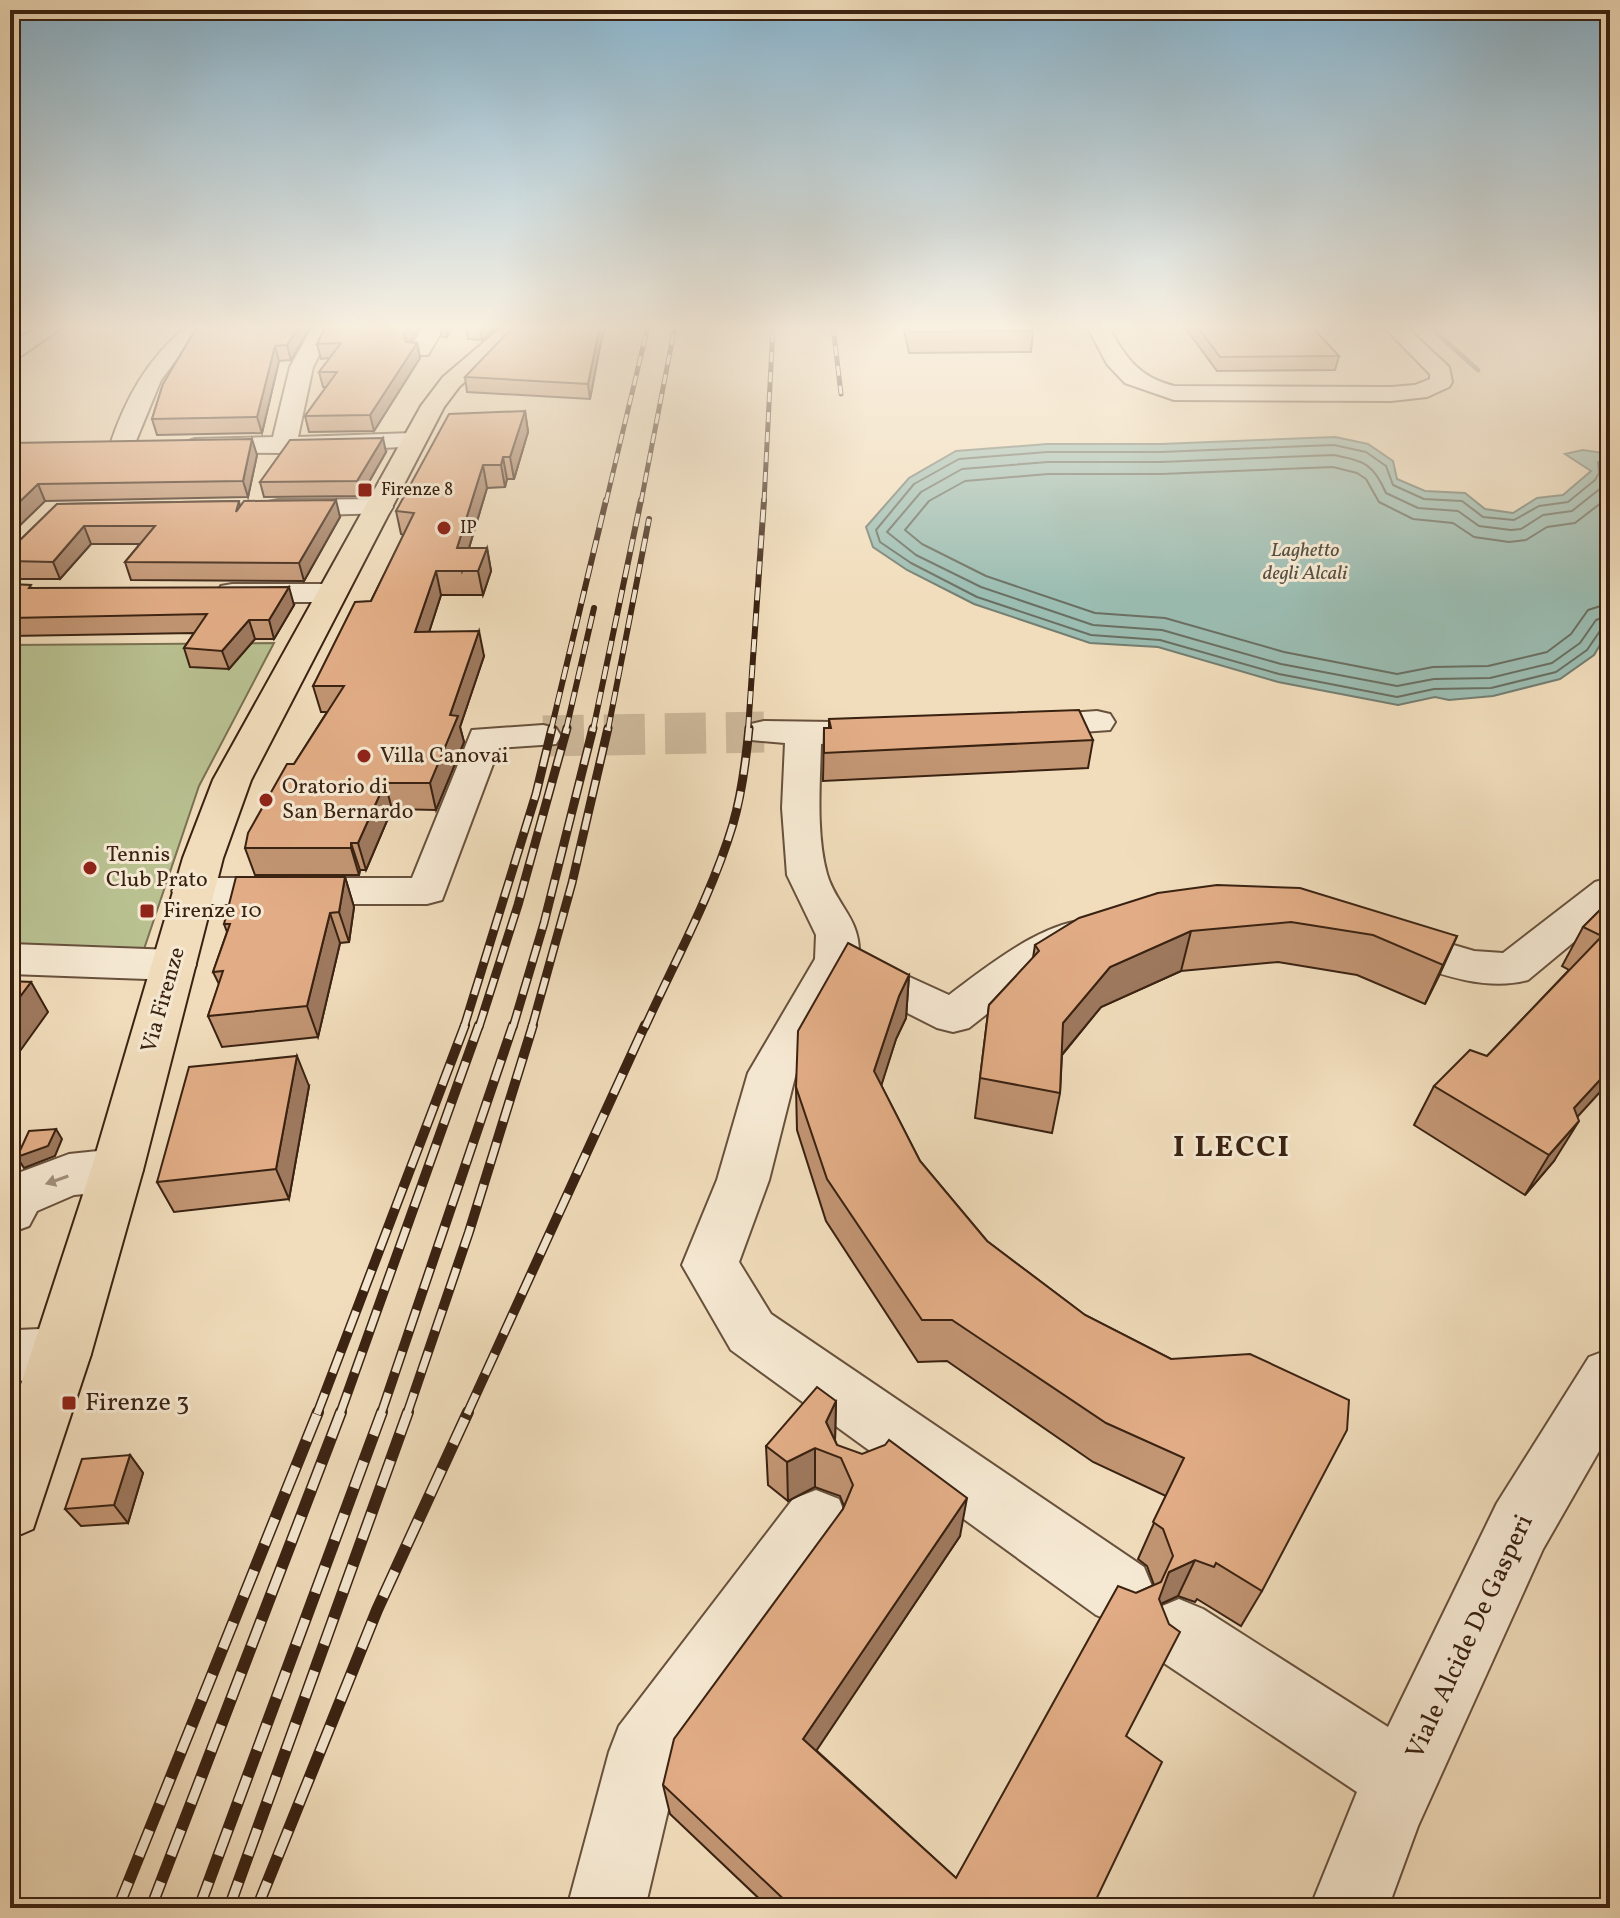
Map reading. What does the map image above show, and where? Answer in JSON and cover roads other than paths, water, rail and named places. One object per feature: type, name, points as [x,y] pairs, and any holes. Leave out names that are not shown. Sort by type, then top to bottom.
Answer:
[{"type":"main road","name":"Via Firenze","points":[[10,1507],[36,1354],[117,1170],[193,891],[232,780],[412,441],[429,416]]},
{"type":"street","points":[[122,448],[132,416]]},
{"type":"street","points":[[284,445],[290,416]]},
{"type":"street","points":[[94,448],[412,441]]},
{"type":"street","points":[[257,509],[379,507]]},
{"type":"street","points":[[204,593],[332,593]]},
{"type":"street","points":[[989,726],[1097,722]]},
{"type":"street","points":[[865,732],[784,733],[801,808],[807,875],[838,935],[837,959],[772,1073],[743,1180],[710,1265],[751,1332],[871,1443],[1120,1591]]},
{"type":"street","points":[[193,891],[427,891],[485,738],[543,736]]},
{"type":"street","points":[[1345,927],[1473,966],[1512,969],[1610,891]]},
{"type":"street","points":[[837,959],[953,1016],[1028,958],[1111,922],[1126,920]]},
{"type":"street","points":[[10,959],[174,965]]},
{"type":"street","points":[[10,1211],[15,1197],[57,1179],[117,1170]]},
{"type":"street","name":"Viale Alcide De Gasperi","points":[[1349,1908],[1402,1779],[1520,1526],[1610,1376]]},
{"type":"street","points":[[606,1908],[645,1752],[816,1522]]},
{"type":"street","points":[[1179,1633],[1402,1779]]},
{"type":"water","name":"Laghetto degli Alcali","points":[[1335,437],[1368,444],[1393,461],[1397,479],[1425,491],[1465,493],[1485,509],[1513,513],[1537,498],[1563,495],[1591,471],[1565,454],[1583,450],[1610,454],[1610,628],[1594,655],[1560,679],[1493,696],[1449,700],[1435,697],[1398,705],[1278,682],[1158,647],[1090,643],[974,604],[907,570],[873,547],[866,527],[909,478],[956,451],[1047,444],[1161,444]]},
{"type":"tunnel","points":[[543,736],[764,732]]},
{"type":"railway","points":[[606,502],[627,416]]},
{"type":"railway","points":[[641,502],[658,416]]},
{"type":"railway","points":[[764,502],[768,416]]},
{"type":"railway","points":[[551,730],[606,500]]},
{"type":"railway","points":[[593,730],[641,500]]},
{"type":"railway","points":[[748,730],[764,500]]},
{"type":"railway","points":[[608,730],[649,519]]},
{"type":"railway","points":[[566,730],[594,608]]},
{"type":"railway","points":[[464,1027],[536,794],[552,728]]},
{"type":"railway","points":[[479,1027],[518,905],[567,728]]},
{"type":"railway","points":[[513,1027],[544,923],[593,728]]},
{"type":"railway","points":[[532,1027],[572,883],[608,728]]},
{"type":"railway","points":[[645,1027],[704,902],[724,850],[739,800],[749,728]]},
{"type":"railway","points":[[317,1414],[465,1025]]},
{"type":"railway","points":[[340,1414],[479,1025]]},
{"type":"railway","points":[[381,1414],[513,1025]]},
{"type":"railway","points":[[407,1414],[469,1232],[533,1025]]},
{"type":"railway","points":[[467,1414],[645,1025]]},
{"type":"railway","points":[[118,1908],[318,1412]]},
{"type":"railway","points":[[151,1908],[341,1412]]},
{"type":"railway","points":[[199,1908],[382,1412]]},
{"type":"railway","points":[[229,1908],[408,1412]]},
{"type":"railway","points":[[257,1908],[377,1610],[468,1412]]},
{"type":"place","name":"Firenze 8","points":[[365,490]]},
{"type":"place","name":"IP","points":[[444,528]]},
{"type":"place","name":"Villa Canovai","points":[[364,756]]},
{"type":"place","name":"Oratorio di San Bernardo","points":[[266,800]]},
{"type":"place","name":"Tennis Club Prato","points":[[90,868]]},
{"type":"place","name":"Firenze 10","points":[[147,911]]},
{"type":"place","name":"Firenze 3","points":[[69,1403]]},
{"type":"district","name":"I LECCI","points":[[1232,1148]]}]
